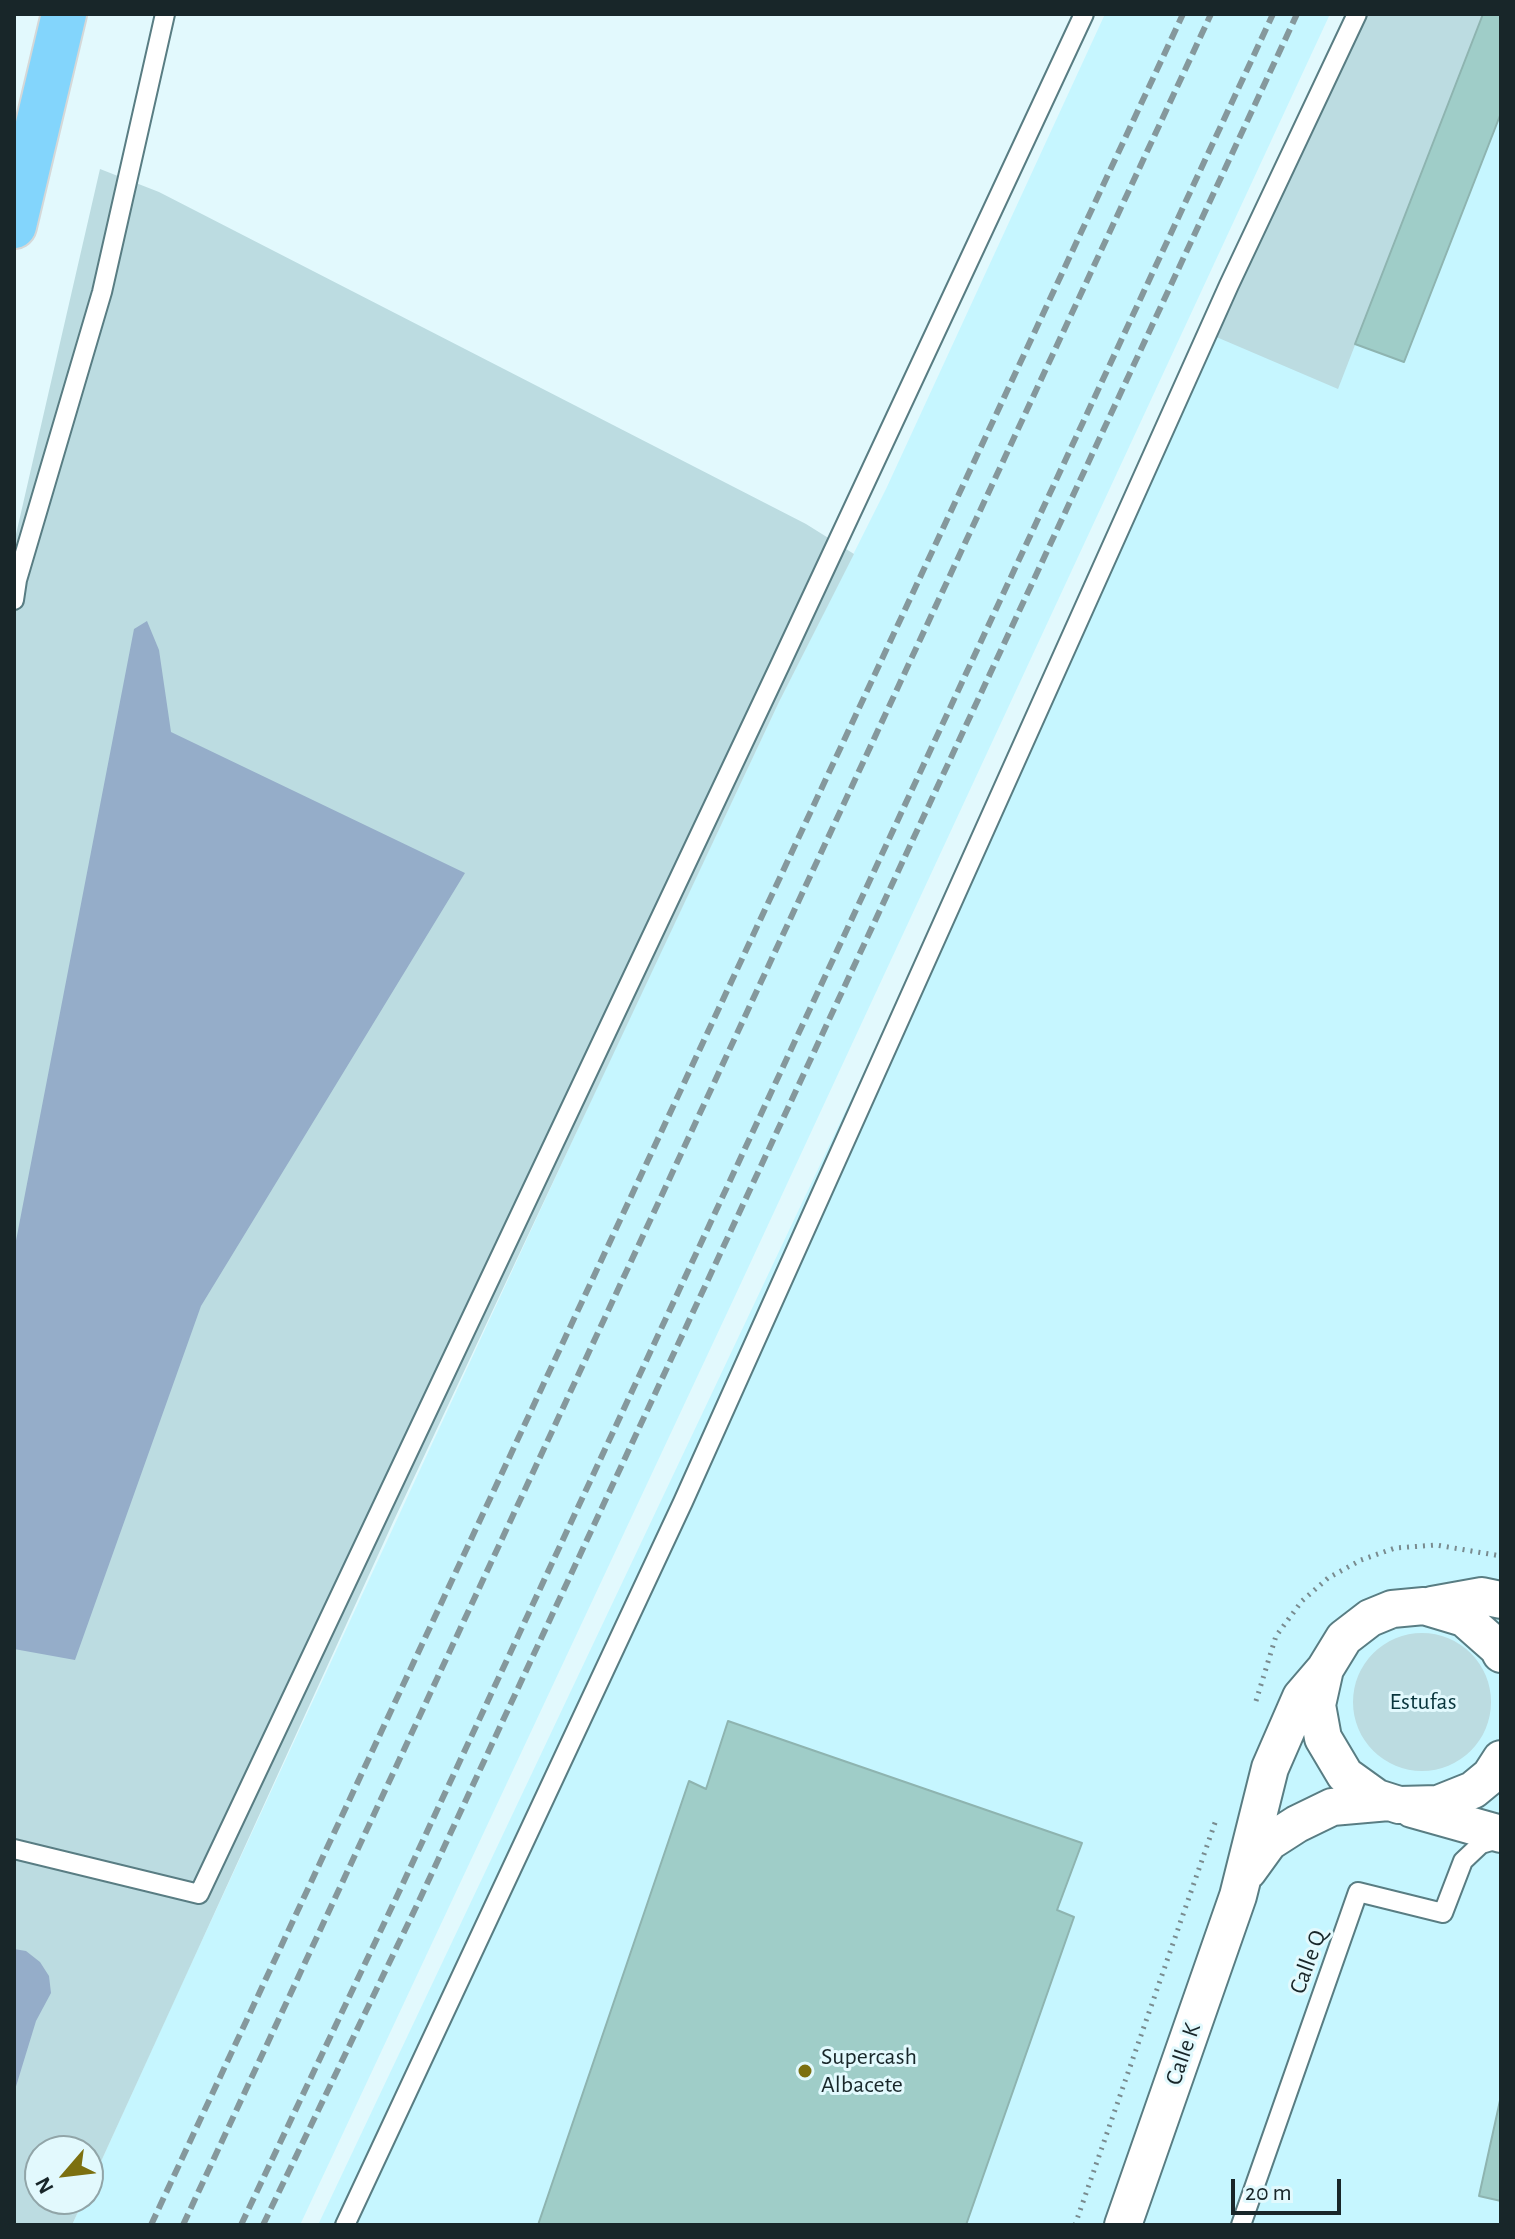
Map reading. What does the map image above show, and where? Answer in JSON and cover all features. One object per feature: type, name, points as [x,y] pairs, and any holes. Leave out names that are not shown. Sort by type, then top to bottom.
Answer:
[{"type":"highway","points":[[14,226],[64,14]]},
{"type":"street","name":"Calle K","points":[[1123,2225],[1241,1883],[1270,1768],[1301,1697],[1325,1669],[1344,1638],[1370,1618],[1392,1609],[1482,1596],[1501,1600]]},
{"type":"street","points":[[1424,1606],[1464,1618],[1501,1654]]},
{"type":"street","points":[[1325,1669],[1317,1705],[1323,1738],[1345,1775],[1377,1798],[1501,1836]]},
{"type":"street","name":"Calle K","points":[[1241,1883],[1269,1842],[1332,1807],[1438,1804],[1473,1790],[1490,1776],[1501,1759]]},
{"type":"lane","points":[[14,600],[17,580],[102,292],[165,14]]},
{"type":"lane","points":[[14,1849],[199,1894],[1084,14]]},
{"type":"lane","points":[[345,2225],[683,1502],[1229,285],[1357,14]]},
{"type":"lane","name":"Calle Q","points":[[1241,2225],[1327,2006],[1358,1892],[1443,1913],[1463,1861],[1481,1844],[1501,1836]]},
{"type":"shaded area","points":[[1105,14],[1330,14],[300,2225],[72,2225],[77,2215],[104,2215],[104,2155],[614,1051],[779,702],[886,489]]},
{"type":"shaded area","points":[[1365,14],[1501,14],[1501,2225],[318,2225]]},
{"type":"shaded area","points":[[147,621],[159,650],[171,732],[465,873],[201,1306],[75,1660],[14,1649],[14,1251],[134,629]]},
{"type":"shaded area","points":[[14,1949],[26,1951],[40,1962],[49,1976],[51,1993],[36,2021],[14,2093]]},
{"type":"green space","points":[[1368,14],[1483,14],[1338,389],[1214,336]]},
{"type":"green space","points":[[100,169],[159,192],[806,524],[854,554],[779,702],[394,1520],[104,2155],[104,2135],[24,2135],[24,2215],[77,2215],[72,2225],[14,2225],[14,543]]},
{"type":"green space","name":"Estufas","points":[[1422,1633],[1448,1638],[1471,1653],[1486,1676],[1491,1702],[1486,1728],[1471,1751],[1448,1766],[1422,1771],[1396,1766],[1373,1751],[1358,1728],[1353,1702],[1358,1676],[1373,1653],[1396,1638]]},
{"type":"building","points":[[1483,14],[1501,14],[1501,113],[1404,362],[1355,344]]},
{"type":"building","name":"Supercash Albacete","points":[[728,1721],[1082,1843],[1057,1910],[1074,1917],[966,2225],[538,2225],[689,1781],[706,1789]]},
{"type":"building","points":[[1501,2096],[1501,2201],[1479,2196]]},
{"type":"railway","points":[[151,2225],[1183,14]]},
{"type":"railway","points":[[183,2225],[1211,14]]},
{"type":"railway","points":[[241,2225],[1273,14]]},
{"type":"railway","points":[[263,2225],[418,1903],[1297,14]]},
{"type":"place","name":"Supercash Albacete","points":[[805,2071]]}]
